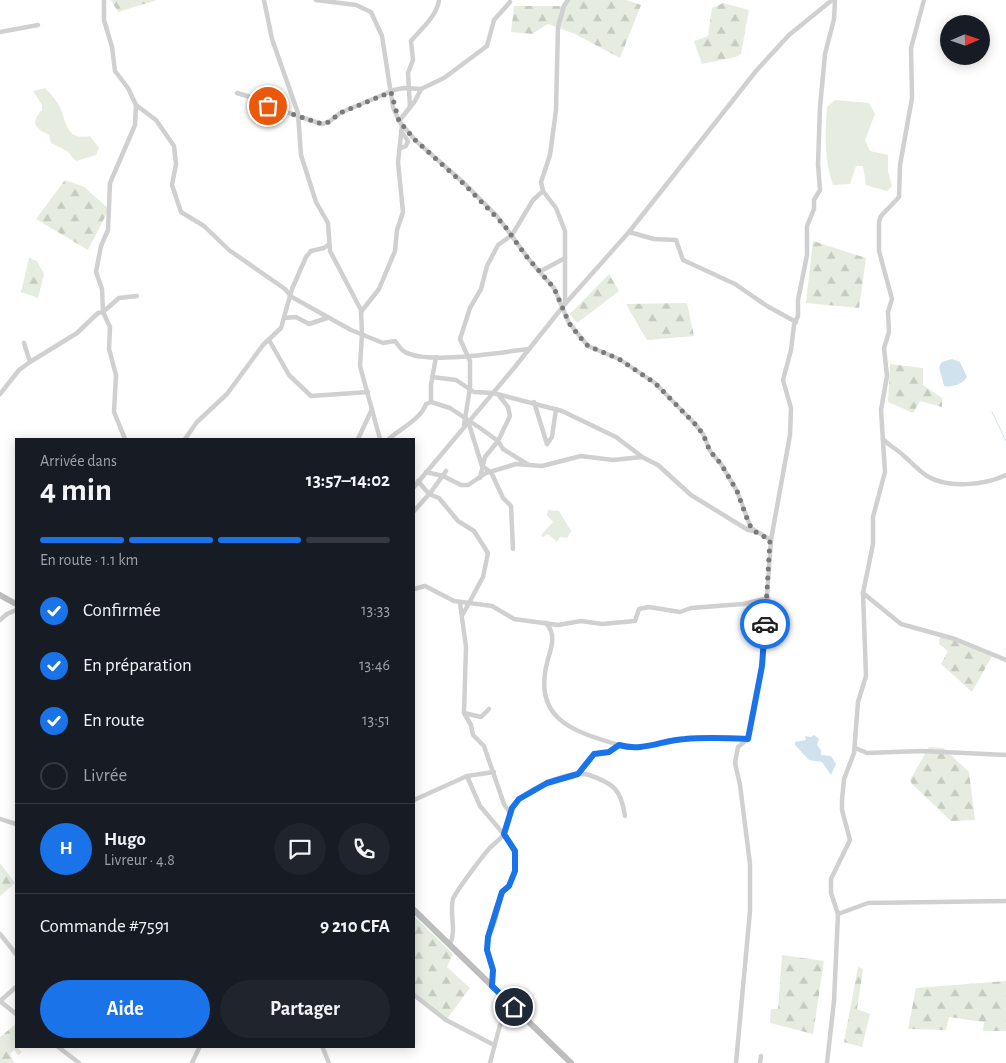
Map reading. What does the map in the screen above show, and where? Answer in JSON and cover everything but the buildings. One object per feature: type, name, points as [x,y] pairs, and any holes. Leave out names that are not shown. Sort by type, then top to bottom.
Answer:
[{"type":"street","points":[[104,0],[104,20],[112,47],[115,71],[128,88],[136,105],[156,120],[174,146],[176,164],[172,185],[182,212],[204,226],[229,250],[285,288],[290,295],[326,318],[383,343],[395,341],[404,352],[415,356],[468,357],[529,349]]},
{"type":"street","points":[[264,0],[272,39],[290,86],[298,117],[301,155],[316,202],[327,218],[328,245],[361,312],[362,334],[359,359],[380,438]]},
{"type":"street","points":[[316,0],[356,5],[371,12],[382,36],[391,92],[401,126],[401,148],[398,162],[403,212],[397,230],[395,251],[382,284],[361,312]]},
{"type":"street","points":[[410,107],[408,73],[413,60],[411,40],[428,22],[439,6],[440,0]]},
{"type":"street","points":[[564,306],[567,280],[565,231],[556,208],[543,191],[541,182],[550,155],[556,110],[558,27],[564,6],[568,0]]},
{"type":"street","points":[[467,420],[493,393],[564,306],[629,232],[761,65],[784,40],[833,0]]},
{"type":"street","points":[[736,1063],[750,911],[750,864],[740,785],[735,763],[738,747],[748,739],[762,666],[768,598],[770,540],[789,444],[791,408],[784,380],[807,255],[807,226],[814,209],[814,200],[820,190],[818,164],[820,107],[825,54],[834,19],[833,0]]},
{"type":"street","points":[[827,1063],[834,1001],[838,914],[831,893],[831,879],[850,840],[841,806],[844,779],[855,748],[858,702],[866,676],[862,593],[873,544],[873,518],[885,472],[881,410],[887,376],[884,348],[889,332],[888,312],[892,299],[878,252],[879,222],[881,216],[899,197],[900,165],[912,98],[911,48],[924,0]]},
{"type":"street","points":[[237,93],[317,124],[324,123],[340,113],[391,92],[409,88],[421,89],[444,78],[487,46],[494,20],[510,2]]},
{"type":"street","points":[[0,32],[38,25]]},
{"type":"street","points":[[401,126],[421,89]]},
{"type":"street","points":[[125,438],[114,412],[116,376],[109,349],[110,327],[103,312],[102,289],[96,272],[109,223],[110,183],[135,125],[136,105]]},
{"type":"street","points":[[401,126],[483,202],[512,235],[526,256],[554,288],[564,306],[569,323],[588,346],[619,359],[655,383],[695,424],[703,434],[710,451],[721,464],[734,486],[746,517],[754,531]]},
{"type":"street","points":[[415,486],[464,427],[467,420],[470,388],[468,357],[460,340],[470,308],[478,295],[486,266],[498,245],[512,235],[533,200],[543,191]]},
{"type":"street","points":[[629,232],[654,239],[675,239],[683,260],[735,284],[796,322]]},
{"type":"street","points":[[186,438],[197,422],[227,394],[269,340],[281,328],[290,295],[308,254],[328,245]]},
{"type":"street","points":[[541,271],[565,258]]},
{"type":"street","points":[[0,394],[19,370],[77,333],[98,313],[103,312],[119,298],[137,296]]},
{"type":"street","points":[[284,318],[296,317],[309,324],[326,318]]},
{"type":"street","points":[[269,340],[289,375],[311,396],[368,392]]},
{"type":"street","points":[[24,343],[30,362]]},
{"type":"street","points":[[431,402],[432,377],[436,357]]},
{"type":"street","points":[[432,377],[456,380],[474,392],[493,393],[556,409],[616,438],[642,457],[658,465],[706,504],[748,530],[754,531],[770,540]]},
{"type":"street","points":[[480,478],[485,457],[498,441],[510,411],[499,396]]},
{"type":"street","points":[[390,438],[404,425],[420,416],[426,404],[431,402],[450,408],[498,441],[503,449],[527,464]]},
{"type":"street","points":[[534,402],[547,444],[552,437],[556,409]]},
{"type":"street","points":[[358,438],[372,409]]},
{"type":"street","points":[[467,420],[482,466],[492,472],[503,498],[511,506],[513,549]]},
{"type":"street","points":[[883,439],[890,447],[904,455],[912,465],[935,480],[976,484],[995,481],[1006,475]]},
{"type":"street","points":[[426,472],[442,476],[461,485],[468,484],[492,472],[516,464],[547,466],[581,456],[613,460],[642,457]]},
{"type":"street","points":[[415,510],[446,470]]},
{"type":"street","points":[[418,481],[429,494],[439,498],[458,521],[474,531],[488,553],[483,577],[463,616]]},
{"type":"street","points":[[415,589],[425,586],[437,594],[460,603],[490,606],[514,619],[565,625],[581,621],[602,624],[635,621],[637,611],[641,607],[680,612],[691,608],[743,604],[768,598]]},
{"type":"street","points":[[862,593],[901,624],[954,639],[1006,660]]},
{"type":"street","points":[[0,595],[15,603]]},
{"type":"street","points":[[460,603],[466,647],[464,713],[471,725],[472,734],[484,746],[505,808],[510,813]]},
{"type":"street","points":[[0,620],[15,610]]},
{"type":"street","points":[[546,623],[552,632],[552,644],[544,690],[553,713],[563,723],[577,731],[629,748],[644,748],[683,739],[748,739]]},
{"type":"street","points":[[464,713],[481,717],[490,709]]},
{"type":"street","points":[[578,774],[594,754],[609,752],[619,745]]},
{"type":"street","points":[[855,748],[867,754],[922,751],[1006,755]]},
{"type":"street","points":[[415,800],[467,776],[494,772]]},
{"type":"street","points":[[450,944],[454,934],[454,896],[481,858],[504,834],[510,813],[516,802],[528,792],[551,781],[578,774],[606,781],[615,787],[626,816]]},
{"type":"street","points":[[467,776],[480,806],[504,834],[515,851],[515,871],[509,886],[502,892],[488,937],[487,950],[493,970],[492,986]]},
{"type":"street","points":[[0,819],[15,824]]},
{"type":"street","points":[[838,914],[868,903],[1006,901]]},
{"type":"street","points":[[415,911],[572,1063]]},
{"type":"street","points":[[0,934],[15,953]]},
{"type":"street","points":[[15,988],[0,1001],[15,1013]]},
{"type":"street","points":[[415,996],[446,1020],[494,1044]]},
{"type":"street","points":[[490,1063],[501,1022],[514,1007]]},
{"type":"street","points":[[60,1048],[79,1063]]},
{"type":"street","points":[[192,1063],[199,1048]]},
{"type":"street","points":[[323,1048],[329,1063]]},
{"type":"street","points":[[760,1063],[761,1056]]},
{"type":"green space","points":[[111,0],[157,0],[118,12]]},
{"type":"green space","points":[[568,0],[626,0],[641,5],[620,58],[575,34],[548,24],[532,34],[511,32],[514,6],[564,6]]},
{"type":"green space","points":[[723,3],[749,10],[741,54],[736,57],[702,64],[694,41],[708,36],[712,8]]},
{"type":"green space","points":[[45,88],[60,107],[66,125],[72,133],[82,137],[90,136],[99,148],[96,155],[76,161],[67,151],[51,143],[49,135],[37,127],[35,122],[42,110],[42,105],[33,91]]},
{"type":"green space","points":[[835,100],[869,103],[875,114],[865,140],[870,151],[888,155],[888,171],[892,186],[887,191],[866,185],[863,166],[856,166],[850,184],[833,185],[827,156],[826,126],[827,107]]},
{"type":"green space","points":[[65,180],[84,187],[109,209],[88,250],[36,219]]},
{"type":"green space","points":[[813,241],[866,258],[859,308],[806,303]]},
{"type":"green space","points":[[29,258],[37,261],[44,274],[38,298],[21,292]]},
{"type":"green space","points":[[609,274],[619,291],[577,323],[570,314]]},
{"type":"green space","points":[[687,303],[694,336],[647,340],[626,304]]},
{"type":"green space","points":[[890,364],[923,368],[923,385],[942,398],[942,407],[920,401],[913,413],[888,402]]},
{"type":"green space","points":[[548,510],[559,511],[571,531],[567,538],[560,537],[557,542],[548,534],[543,537],[541,535],[553,522],[547,515]]},
{"type":"green space","points":[[940,635],[992,656],[972,692],[941,664],[948,651],[939,644]]},
{"type":"green space","points":[[929,747],[943,748],[969,772],[975,820],[951,821],[912,784],[910,780]]},
{"type":"green space","points":[[0,863],[15,883],[0,896]]},
{"type":"green space","points":[[415,917],[453,954],[447,967],[470,988],[446,1020],[415,996]]},
{"type":"green space","points":[[782,955],[824,961],[813,1034],[770,1023],[771,1009],[778,1009]]},
{"type":"green space","points":[[858,967],[863,969],[857,1009],[870,1014],[862,1047],[844,1042]]},
{"type":"green space","points":[[1006,981],[1006,1031],[983,1031],[984,1022],[949,1017],[946,1030],[908,1029],[916,988]]},
{"type":"green space","points":[[15,1025],[15,1048],[22,1052],[18,1055],[14,1050],[10,1054],[14,1063],[0,1063],[0,1037]]},
{"type":"water","points":[[952,359],[960,362],[967,377],[957,385],[944,386],[939,367],[942,362]]},
{"type":"water","points":[[814,735],[819,739],[817,745],[821,750],[821,755],[831,756],[836,764],[831,775],[822,762],[809,760],[795,745],[795,742],[806,740],[805,736],[811,737]]},
{"type":"waterway","points":[[992,412],[1006,441]]},
{"type":"way so far","points":[[268,106],[288,111],[298,117],[322,124],[329,122],[340,113],[391,92],[395,115],[399,121],[415,140],[438,162],[489,207],[516,240],[526,256],[554,288],[569,323],[588,346],[619,359],[655,383],[703,434],[705,443],[726,471],[737,491],[749,524],[754,531],[770,540],[765,624]]},
{"type":"route","points":[[514,1007],[492,986],[493,970],[487,950],[488,937],[502,892],[509,886],[515,871],[515,851],[504,834],[512,808],[528,792],[551,781],[578,774],[594,754],[609,752],[619,745],[629,748],[644,748],[683,739],[748,739],[762,666],[765,624]]}]
